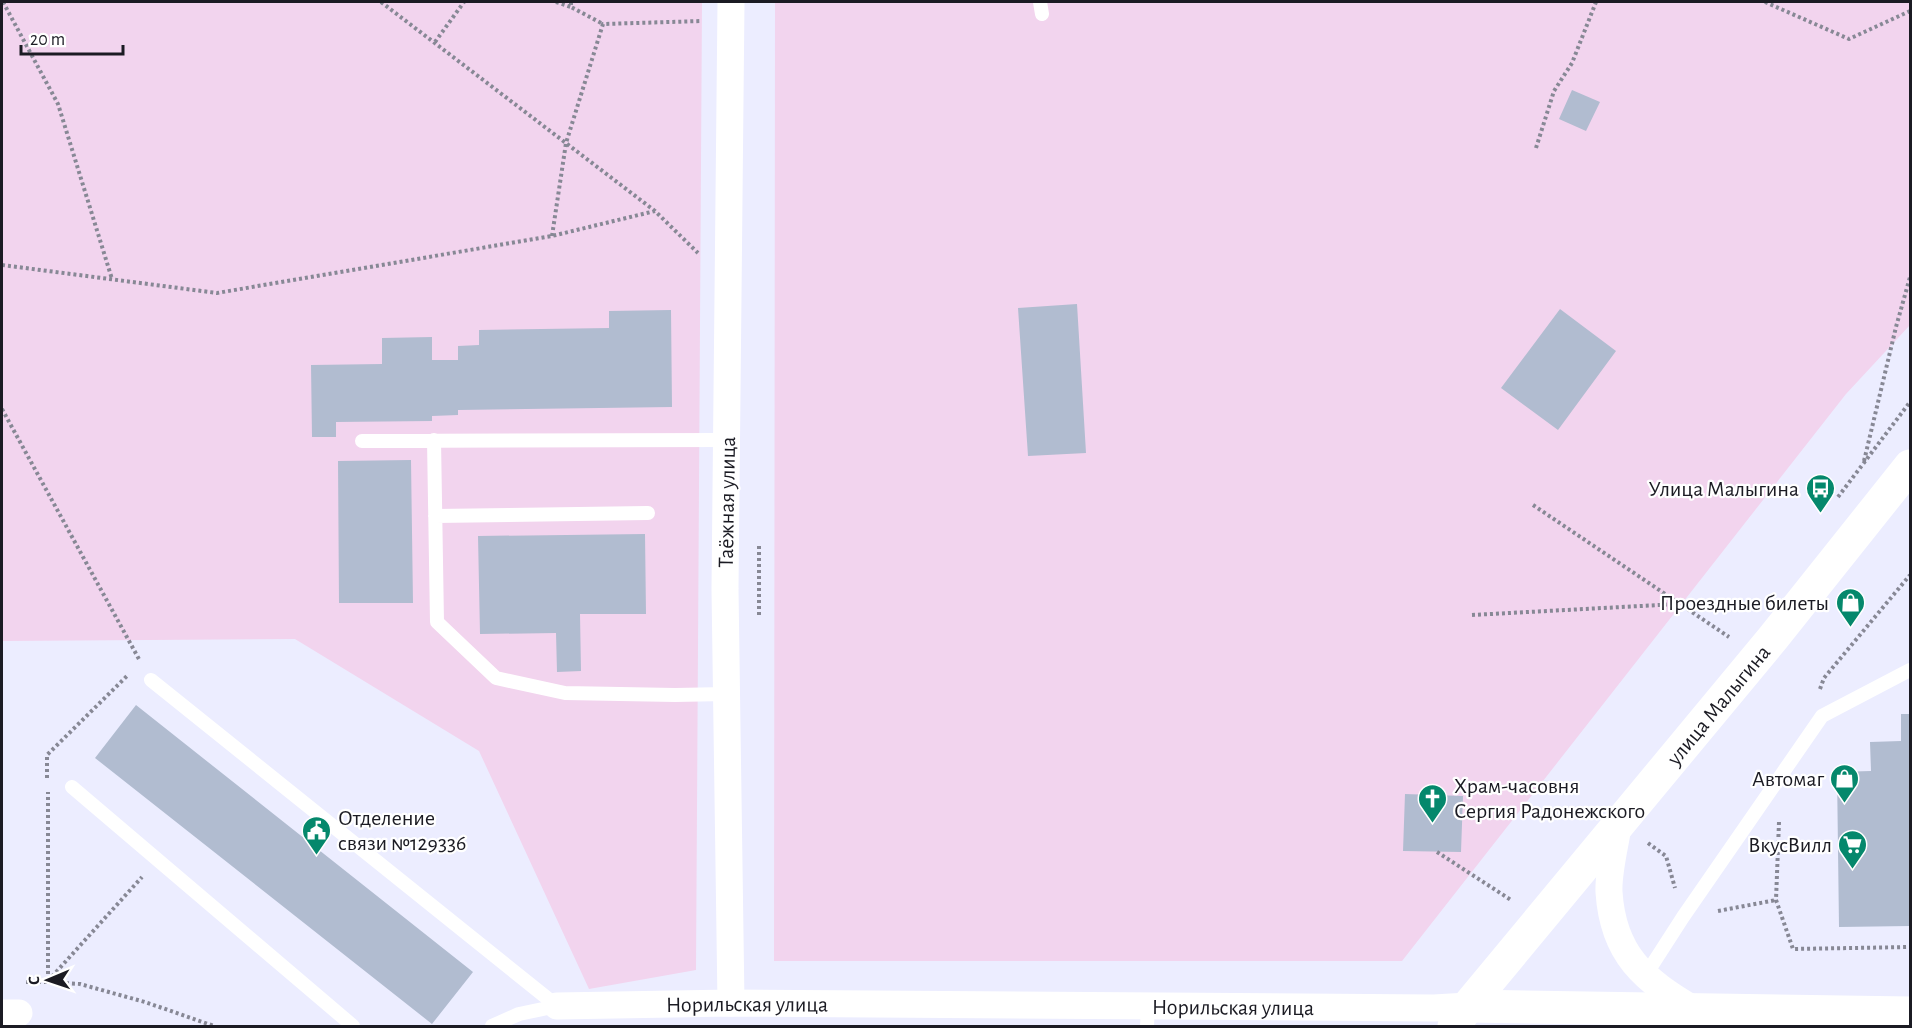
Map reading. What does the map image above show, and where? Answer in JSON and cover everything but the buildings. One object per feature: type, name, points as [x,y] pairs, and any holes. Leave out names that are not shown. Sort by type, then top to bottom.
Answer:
[{"type":"street","name":"Таёжная улица","points":[[731,2],[725,589],[731,1004]]},
{"type":"street","name":"улица Малыгина","points":[[1461,1016],[1620,825],[1650,784],[1773,638],[1911,466]]},
{"type":"street","points":[[1620,825],[1609,890],[1617,933],[1629,956],[1645,976],[1660,990],[1695,1010]]},
{"type":"street","name":"Норильская улица","points":[[557,1006],[731,1004],[1148,1016],[1422,1008],[1461,1016],[1695,1010],[1911,1013]]},
{"type":"lane","points":[[434,440],[437,622],[496,678],[566,693],[726,694]]},
{"type":"lane","points":[[363,441],[726,440]]},
{"type":"lane","points":[[435,516],[648,513]]},
{"type":"lane","points":[[1645,976],[1822,716],[1911,670]]},
{"type":"lane","points":[[151,680],[557,1006]]},
{"type":"lane","points":[[72,787],[353,1026]]},
{"type":"lane","points":[[492,1026],[519,1014],[557,1006]]},
{"type":"path","points":[[3,2],[58,104],[112,279]]},
{"type":"path","points":[[381,2],[654,211],[706,260]]},
{"type":"path","points":[[435,42],[464,2]]},
{"type":"path","points":[[556,2],[571,7],[603,24],[705,21]]},
{"type":"path","points":[[566,2],[571,7]]},
{"type":"path","points":[[571,2],[571,7]]},
{"type":"path","points":[[1536,148],[1554,91],[1572,63],[1596,2]]},
{"type":"path","points":[[1765,2],[1849,39],[1911,11]]},
{"type":"path","points":[[552,236],[566,143],[603,24]]},
{"type":"path","points":[[2,265],[217,293],[552,236],[654,211]]},
{"type":"path","points":[[1863,464],[1896,327],[1911,277]]},
{"type":"path","points":[[2,409],[141,662],[47,755],[48,779]]},
{"type":"path","points":[[1533,506],[1730,638]]},
{"type":"path","points":[[759,536],[759,619]]},
{"type":"path","points":[[1816,698],[1824,678],[1911,575]]},
{"type":"path","points":[[1472,615],[1679,603]]},
{"type":"path","points":[[48,791],[48,982]]},
{"type":"path","points":[[1779,811],[1776,900],[1793,949],[1911,946]]},
{"type":"path","points":[[1620,825],[1666,856],[1683,917],[1776,900]]},
{"type":"path","points":[[1437,852],[1516,904]]},
{"type":"path","points":[[48,982],[158,860]]},
{"type":"path","points":[[25,981],[80,984],[145,1002],[214,1026]]},
{"type":"shaded area","points":[[2,2],[702,2],[696,970],[589,989],[479,751],[295,639],[2,641]]},
{"type":"shaded area","points":[[775,2],[1910,2],[1910,325],[1846,394],[1402,961],[774,961]]},
{"type":"place","name":"Улица Малыгина","points":[[1820,514]]},
{"type":"place","name":"Проездные билеты","points":[[1850,628]]},
{"type":"place","name":"Автомаг","points":[[1845,804]]},
{"type":"place","name":"Храм-часовня Сергия Радонежского","points":[[1433,824]]},
{"type":"place","name":"Отделение связи №129336","points":[[317,856]]},
{"type":"place","name":"ВкусВилл","points":[[1853,870]]}]
